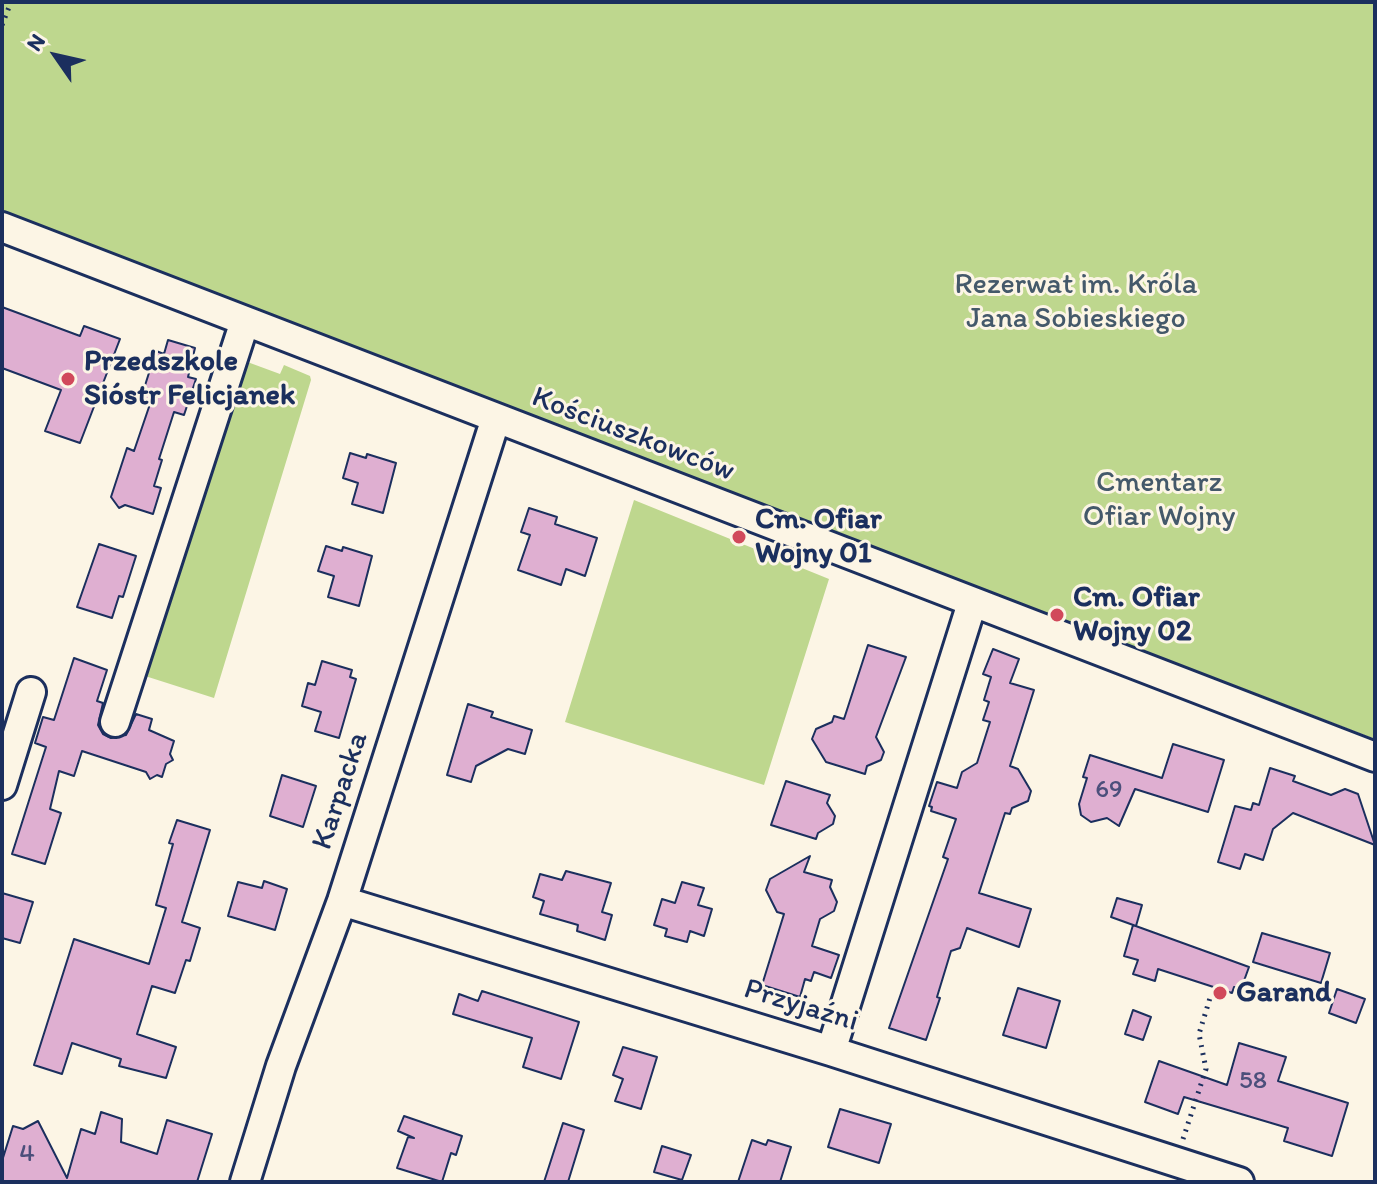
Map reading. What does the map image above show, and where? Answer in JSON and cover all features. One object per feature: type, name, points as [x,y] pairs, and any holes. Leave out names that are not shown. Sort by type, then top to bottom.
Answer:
[{"type":"street","name":"Kościuszkowców","points":[[2,227],[1375,757]]},
{"type":"street","points":[[115,722],[245,321]]},
{"type":"street","name":"Karpacka","points":[[245,1182],[281,1066],[342,901],[496,418]]},
{"type":"street","points":[[831,1051],[972,603]]},
{"type":"street","points":[[2,785],[31,692]]},
{"type":"street","name":"Przyjaźni","points":[[342,901],[831,1051],[1239,1182]]},
{"type":"path","points":[[2,25],[11,2]]},
{"type":"path","points":[[1181,1144],[1206,1069],[1199,1034],[1210,998]]},
{"type":"green space","name":"Rezerwat im. Króla Jana Sobieskiego","points":[[2,2],[1375,2],[1375,739],[2,213]]},
{"type":"green space","points":[[242,360],[280,374],[284,365],[310,376],[311,380],[214,698],[142,675]]},
{"type":"green space","points":[[634,500],[829,579],[764,785],[565,722]]},
{"type":"building","name":"Przedszkole Sióstr Felicjanek","points":[[2,307],[80,336],[84,326],[120,339],[80,443],[45,431],[61,390],[2,368]]},
{"type":"building","points":[[168,340],[195,348],[188,377],[196,379],[184,415],[174,412],[159,459],[162,460],[154,486],[161,488],[153,514],[125,505],[119,508],[111,497],[127,448],[134,451],[150,404],[140,401],[156,351],[164,354]]},
{"type":"building","points":[[350,453],[366,458],[367,454],[396,463],[383,513],[352,504],[358,483],[343,478]]},
{"type":"building","points":[[529,508],[557,517],[555,524],[597,538],[585,576],[566,569],[561,585],[518,570],[530,535],[521,532]]},
{"type":"building","points":[[99,544],[136,556],[123,597],[119,596],[112,618],[77,607]]},
{"type":"building","points":[[326,546],[342,551],[343,547],[372,556],[359,606],[328,597],[334,576],[318,571]]},
{"type":"building","points":[[868,645],[906,657],[876,737],[884,752],[881,760],[867,766],[865,774],[826,762],[812,739],[816,729],[832,722],[834,716],[844,719]]},
{"type":"building","points":[[993,649],[1019,659],[1010,683],[1034,690],[1010,766],[1018,769],[1031,791],[1028,801],[1012,808],[1010,814],[1005,813],[979,893],[1031,909],[1019,947],[967,928],[960,948],[951,951],[926,1040],[889,1028],[948,859],[943,857],[956,819],[931,811],[932,807],[929,806],[937,782],[957,788],[962,772],[977,763],[990,722],[983,720],[989,702],[984,700],[991,677],[983,674]]},
{"type":"building","points":[[74,658],[107,670],[97,701],[103,703],[98,725],[103,734],[111,738],[126,735],[136,714],[152,719],[149,730],[174,741],[170,754],[173,760],[166,764],[162,777],[157,775],[150,779],[146,772],[82,751],[74,776],[59,771],[50,809],[61,813],[45,864],[12,854],[46,747],[35,743],[43,717],[54,720]]},
{"type":"building","points":[[322,661],[352,670],[350,677],[356,679],[339,738],[315,731],[321,712],[302,706],[308,683],[315,685]]},
{"type":"building","points":[[468,704],[493,712],[491,717],[532,730],[525,754],[508,749],[476,766],[471,782],[447,775]]},
{"type":"building","points":[[1173,744],[1224,760],[1208,812],[1135,789],[1119,826],[1107,818],[1091,822],[1081,815],[1079,804],[1087,778],[1083,777],[1090,755],[1162,778]]},
{"type":"building","points":[[1270,768],[1295,776],[1293,781],[1331,795],[1345,789],[1358,794],[1375,845],[1293,813],[1273,829],[1263,860],[1245,854],[1240,869],[1218,862],[1235,806],[1251,810],[1253,803],[1259,805]]},
{"type":"building","points":[[282,775],[316,786],[303,827],[270,816]]},
{"type":"building","points":[[786,781],[830,795],[827,803],[835,816],[833,824],[818,833],[816,839],[771,825]]},
{"type":"building","points":[[177,820],[210,830],[182,922],[200,928],[190,961],[186,960],[175,993],[152,986],[137,1034],[176,1047],[166,1078],[119,1066],[121,1059],[72,1043],[62,1074],[34,1065],[74,939],[149,964],[166,908],[156,905]]},
{"type":"building","points":[[810,856],[804,872],[832,880],[830,887],[837,902],[834,911],[820,919],[812,946],[839,955],[831,978],[814,972],[811,981],[805,979],[800,997],[762,985],[784,914],[777,912],[766,890],[770,879]]},
{"type":"building","points":[[566,871],[611,883],[602,912],[612,915],[605,940],[577,931],[578,925],[540,914],[544,901],[533,897],[540,874],[562,880]]},
{"type":"building","points":[[264,881],[287,889],[275,930],[228,916],[238,882],[262,888]]},
{"type":"building","points":[[682,882],[704,888],[698,905],[712,909],[704,936],[690,931],[687,942],[665,936],[667,929],[654,925],[662,899],[675,903]]},
{"type":"building","points":[[2,893],[33,902],[20,943],[2,938]]},
{"type":"building","points":[[1117,898],[1142,905],[1136,926],[1111,917]]},
{"type":"building","points":[[1133,925],[1249,967],[1241,989],[1234,987],[1232,993],[1158,969],[1155,981],[1133,974],[1138,960],[1124,956]]},
{"type":"building","points":[[1262,933],[1330,953],[1321,983],[1253,962]]},
{"type":"building","points":[[1018,988],[1060,1001],[1046,1048],[1003,1035]]},
{"type":"building","points":[[1337,989],[1365,999],[1356,1023],[1329,1013]]},
{"type":"building","points":[[482,991],[579,1022],[561,1079],[523,1067],[532,1038],[453,1014],[459,994],[478,1001]]},
{"type":"building","points":[[1133,1010],[1151,1017],[1143,1040],[1125,1034]]},
{"type":"building","points":[[1239,1043],[1286,1057],[1278,1081],[1348,1103],[1332,1156],[1284,1141],[1288,1128],[1184,1097],[1178,1114],[1145,1102],[1159,1061],[1227,1085]]},
{"type":"building","points":[[623,1047],[657,1057],[641,1109],[615,1101],[623,1079],[613,1075]]},
{"type":"building","points":[[840,1109],[891,1124],[879,1163],[828,1147]]},
{"type":"building","points":[[101,1112],[122,1119],[121,1142],[157,1154],[167,1120],[212,1134],[197,1182],[2,1182],[2,1161],[13,1126],[23,1129],[38,1121],[67,1178],[81,1129],[95,1134]]},
{"type":"building","points":[[404,1116],[462,1136],[456,1155],[451,1153],[442,1182],[397,1168],[408,1137],[414,1138],[398,1131]]},
{"type":"building","points":[[563,1123],[584,1130],[568,1182],[544,1182]]},
{"type":"building","points":[[752,1140],[766,1145],[768,1140],[791,1147],[780,1182],[738,1182]]},
{"type":"building","points":[[662,1146],[691,1155],[682,1180],[654,1172]]},
{"type":"place","name":"Przedszkole Sióstr Felicjanek","points":[[68,379]]},
{"type":"place","name":"Cm. Ofiar Wojny 01","points":[[739,537]]},
{"type":"place","name":"Cm. Ofiar Wojny 02","points":[[1057,615]]},
{"type":"place","name":"Garand","points":[[1220,993]]},
{"type":"park label","name":"Cmentarz Ofiar Wojny","points":[[1159,500]]}]
